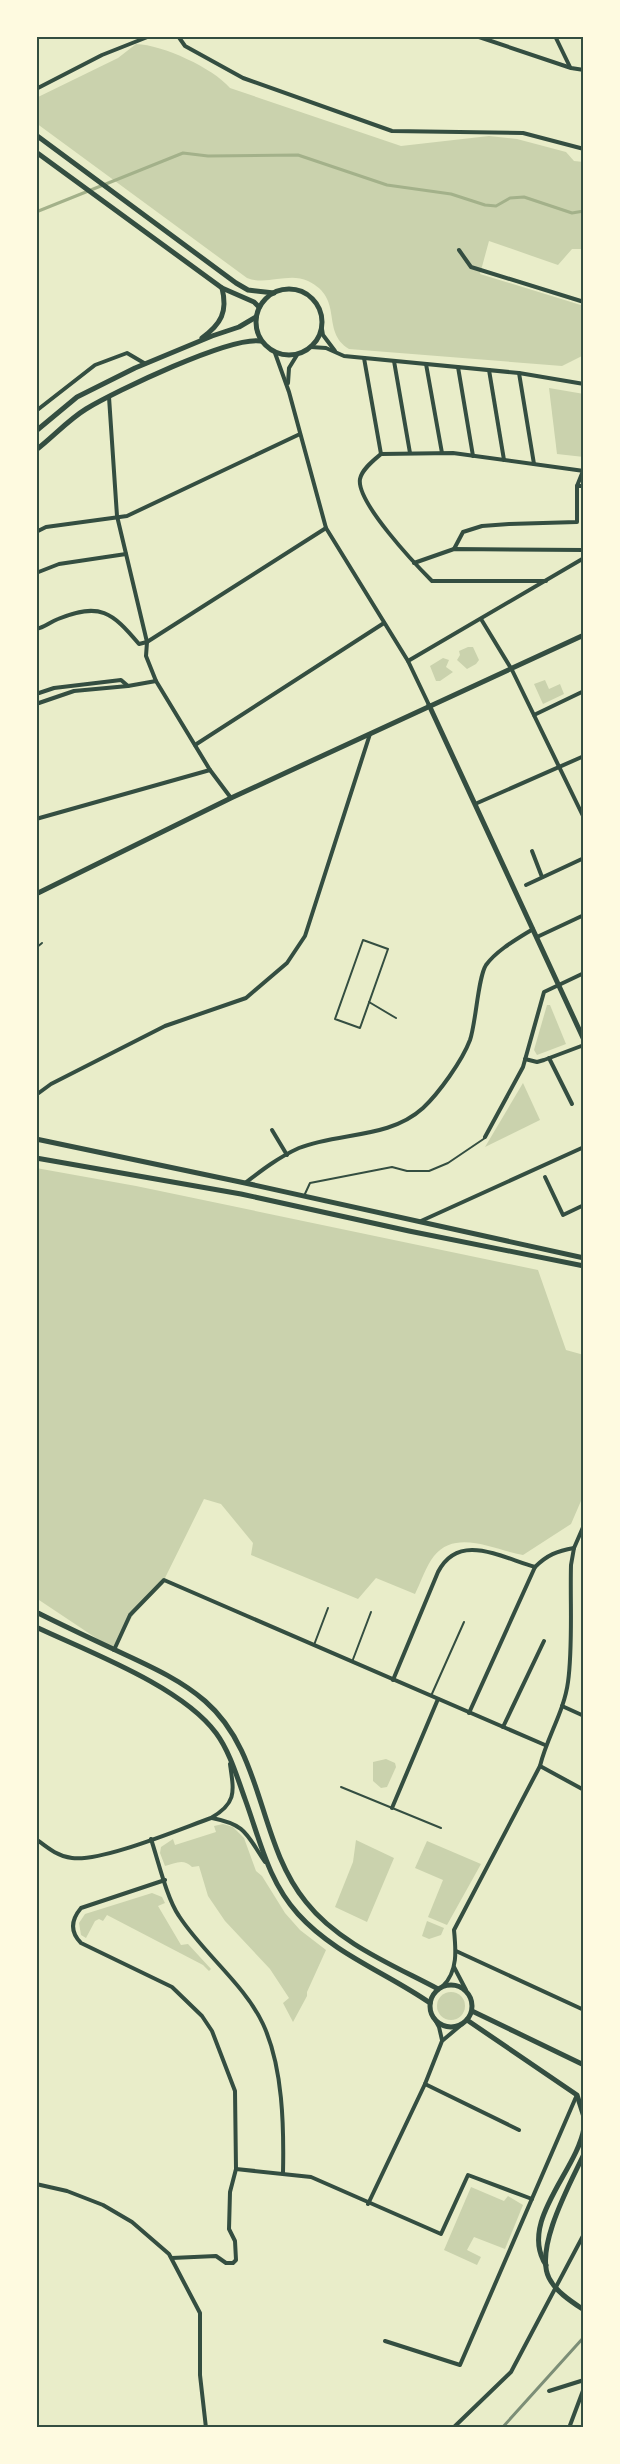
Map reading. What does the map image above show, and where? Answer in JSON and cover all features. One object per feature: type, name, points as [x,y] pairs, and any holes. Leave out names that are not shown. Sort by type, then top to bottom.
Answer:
[{"type":"street","points":[[36,89],[102,55],[150,36]]},
{"type":"street","points":[[178,36],[185,46],[243,78],[392,131],[523,133],[584,148]]},
{"type":"street","points":[[476,36],[571,68],[584,70]]},
{"type":"street","points":[[555,36],[571,68]]},
{"type":"street","points":[[36,135],[248,290],[274,293],[290,289],[312,298],[321,312],[322,329],[330,345],[338,354]]},
{"type":"street","points":[[36,152],[222,288],[254,302],[259,307]]},
{"type":"street","points":[[459,250],[471,267],[584,302]]},
{"type":"street","points":[[193,344],[222,320],[225,300],[222,288]]},
{"type":"street","points":[[274,293],[259,307],[256,329],[261,341],[275,352],[297,355]]},
{"type":"street","points":[[36,431],[77,397],[145,364],[239,327],[256,317]]},
{"type":"street","points":[[288,389],[289,368],[297,355],[311,347],[322,329]]},
{"type":"street","points":[[36,450],[85,410],[109,398],[207,353],[246,340],[261,341]]},
{"type":"street","points":[[311,347],[326,348],[338,354],[364,358],[519,373],[584,384]]},
{"type":"street","points":[[275,352],[288,389],[326,528],[408,661],[584,1040]]},
{"type":"street","points":[[36,411],[95,365],[128,353],[145,364]]},
{"type":"street","points":[[364,358],[381,453]]},
{"type":"street","points":[[394,361],[410,453]]},
{"type":"street","points":[[426,364],[442,453]]},
{"type":"street","points":[[458,367],[473,456]]},
{"type":"street","points":[[489,370],[504,460]]},
{"type":"street","points":[[519,373],[534,464]]},
{"type":"street","points":[[109,398],[117,516],[147,642],[146,656],[156,681],[210,770],[231,798]]},
{"type":"street","points":[[36,532],[46,526],[127,516],[300,434]]},
{"type":"street","points":[[453,549],[463,532],[482,526],[577,522],[577,486],[584,471],[442,453],[381,453],[363,473],[360,480],[361,488],[379,521],[432,581],[546,581]]},
{"type":"street","points":[[577,486],[584,486]]},
{"type":"street","points":[[36,629],[78,612],[105,612],[124,626],[139,644],[147,642],[326,528]]},
{"type":"street","points":[[414,563],[453,549],[584,550]]},
{"type":"street","points":[[36,573],[59,564],[126,554]]},
{"type":"street","points":[[408,661],[584,558]]},
{"type":"street","points":[[481,619],[512,670],[584,818]]},
{"type":"street","points":[[195,745],[384,623]]},
{"type":"street","points":[[36,894],[231,798],[584,635]]},
{"type":"street","points":[[36,694],[54,688],[122,680],[128,686]]},
{"type":"street","points":[[36,704],[74,691],[156,681]]},
{"type":"street","points":[[534,715],[584,691]]},
{"type":"street","points":[[36,1095],[51,1084],[165,1026],[246,998],[287,963],[305,936],[370,733]]},
{"type":"street","points":[[475,804],[584,756]]},
{"type":"street","points":[[36,819],[210,770]]},
{"type":"street","points":[[532,851],[543,877]]},
{"type":"street","points":[[526,885],[584,858]]},
{"type":"street","points":[[537,937],[584,915]]},
{"type":"street","points":[[245,1183],[300,1148],[387,1128],[405,1121],[423,1107],[456,1066],[470,1040],[485,967],[498,953],[533,929]]},
{"type":"street","points":[[485,1137],[525,1059],[544,992],[584,973]]},
{"type":"street","points":[[525,1059],[537,1062],[584,1045]]},
{"type":"street","points":[[549,1058],[572,1104]]},
{"type":"street","points":[[272,1130],[287,1155]]},
{"type":"street","points":[[36,1140],[245,1183],[584,1258]]},
{"type":"street","points":[[418,1222],[584,1146]]},
{"type":"street","points":[[36,1158],[241,1194],[584,1266]]},
{"type":"street","points":[[544,1177],[563,1215],[584,1205]]},
{"type":"street","points":[[430,2003],[454,1967],[456,1951],[454,1929],[540,1766],[545,1745],[562,1706],[568,1683],[574,1548],[584,1525]]},
{"type":"street","points":[[393,1680],[438,1572],[443,1562],[452,1554],[466,1548],[481,1550],[535,1567]]},
{"type":"street","points":[[470,1713],[535,1567],[557,1551],[574,1548]]},
{"type":"street","points":[[114,1650],[130,1615],[164,1580],[545,1745]]},
{"type":"street","points":[[36,1612],[171,1677],[206,1701],[232,1732],[247,1758],[284,1869],[319,1917],[352,1941],[440,1988],[455,1985],[466,1990]]},
{"type":"street","points":[[36,1627],[166,1689],[204,1720],[216,1733],[230,1758],[265,1862]]},
{"type":"street","points":[[502,1727],[544,1641]]},
{"type":"street","points":[[392,1808],[438,1699]]},
{"type":"street","points":[[562,1706],[584,1716]]},
{"type":"street","points":[[36,1839],[54,1853],[74,1858],[101,1855],[211,1818],[225,1810],[233,1798],[230,1758]]},
{"type":"street","points":[[540,1766],[584,1790]]},
{"type":"street","points":[[211,1818],[242,1827],[284,1896],[315,1932],[430,2003],[442,2041]]},
{"type":"street","points":[[151,1839],[177,1914],[195,1940],[242,1992],[267,2032],[271,2043],[284,2124],[283,2173]]},
{"type":"street","points":[[165,1880],[81,1908],[74,1917],[74,1934],[81,1943],[172,1987],[202,2016],[222,2051],[235,2091],[236,2169],[230,2192],[229,2229],[235,2241],[236,2260],[233,2264],[226,2263],[216,2256],[172,2258]]},
{"type":"street","points":[[456,1951],[584,2010]]},
{"type":"street","points":[[368,2204],[425,2084],[442,2041],[467,2020],[472,2011],[472,2000],[454,1967]]},
{"type":"street","points":[[472,2011],[584,2065]]},
{"type":"street","points":[[434,2018],[443,2025],[461,2025]]},
{"type":"street","points":[[467,2020],[577,2095],[584,2117]]},
{"type":"street","points":[[425,2084],[519,2130]]},
{"type":"street","points":[[385,2341],[460,2365],[577,2095]]},
{"type":"street","points":[[547,2267],[540,2257],[539,2226],[584,2128]]},
{"type":"street","points":[[584,2154],[548,2238],[547,2267],[549,2278],[556,2287],[584,2310]]},
{"type":"street","points":[[236,2169],[311,2177],[368,2204],[441,2234],[468,2175],[532,2199]]},
{"type":"street","points":[[36,2184],[67,2191],[113,2211],[132,2222],[172,2258],[200,2313],[200,2375],[206,2428]]},
{"type":"street","points":[[453,2428],[511,2372],[584,2234]]},
{"type":"street","points":[[549,2391],[584,2380]]},
{"type":"street","points":[[569,2428],[584,2388]]},
{"type":"lane","points":[[363,940],[388,949],[369,1002],[360,1028],[335,1020],[363,940]]},
{"type":"lane","points":[[36,948],[42,943]]},
{"type":"lane","points":[[369,1002],[396,1018]]},
{"type":"lane","points":[[304,1196],[310,1183],[393,1167],[407,1171],[429,1171],[448,1163],[485,1137]]},
{"type":"lane","points":[[314,1645],[328,1608]]},
{"type":"lane","points":[[352,1662],[371,1612]]},
{"type":"lane","points":[[431,1696],[464,1622]]},
{"type":"lane","points":[[341,1787],[441,1828]]},
{"type":"green space","points":[[136,44],[160,48],[187,59],[212,73],[230,88],[401,146],[489,136],[517,139],[566,152],[574,161],[584,162],[584,249],[572,249],[558,265],[489,241],[480,274],[584,306],[584,355],[562,366],[349,349],[340,342],[333,324],[330,306],[319,288],[308,281],[293,278],[262,281],[247,278],[36,123],[36,98],[118,58]]},
{"type":"green space","points":[[549,388],[584,394],[584,457],[557,454]]},
{"type":"green space","points":[[473,647],[479,660],[467,669],[457,660],[460,655],[459,651]]},
{"type":"green space","points":[[443,658],[449,660],[446,667],[453,672],[440,681],[436,681],[430,666]]},
{"type":"green space","points":[[545,680],[549,689],[560,684],[564,694],[543,704],[534,684]]},
{"type":"green space","points":[[547,1005],[550,1005],[566,1044],[537,1055],[534,1050]]},
{"type":"green space","points":[[523,1083],[540,1120],[485,1147]]},
{"type":"green space","points":[[36,1168],[136,1186],[538,1270],[566,1350],[584,1355],[584,1494],[571,1524],[523,1555],[477,1544],[454,1543],[443,1548],[434,1556],[415,1594],[376,1578],[358,1599],[251,1555],[253,1543],[221,1504],[204,1499],[164,1580],[139,1604],[114,1650],[36,1598]]},
{"type":"green space","points":[[386,1759],[395,1763],[396,1767],[387,1787],[381,1788],[373,1781],[373,1762]]},
{"type":"green space","points":[[223,1824],[233,1827],[244,1838],[256,1871],[262,1876],[285,1913],[300,1930],[326,1950],[307,1996],[293,2022],[283,2003],[289,1998],[270,1969],[225,1921],[208,1896],[199,1866],[192,1867],[183,1862],[165,1866],[160,1853],[161,1847],[173,1839],[175,1845],[216,1832],[214,1826]]},
{"type":"green space","points":[[356,1840],[394,1858],[367,1922],[335,1907],[353,1862]]},
{"type":"green space","points":[[427,1841],[481,1864],[447,1925],[428,1917],[443,1880],[415,1868]]},
{"type":"green space","points":[[152,1893],[162,1897],[165,1903],[158,1906],[181,1945],[188,1944],[211,1969],[209,1971],[203,1965],[107,1915],[103,1921],[99,1919],[95,1921],[86,1938],[81,1935],[79,1923],[85,1914]]},
{"type":"green space","points":[[427,1921],[444,1928],[441,1935],[429,1939],[422,1936]]},
{"type":"green space","points":[[451,1992],[461,1996],[465,2006],[461,2016],[451,2020],[441,2016],[437,2006],[441,1996]]},
{"type":"green space","points":[[471,2187],[504,2201],[508,2196],[523,2205],[505,2249],[474,2237],[467,2250],[481,2257],[477,2265],[444,2250]]},
{"type":"waterway","points":[[36,212],[183,153],[208,156],[298,155],[387,185],[451,194],[485,205],[496,206],[510,198],[524,197],[572,213],[584,211]]},
{"type":"railway","points":[[502,2428],[584,2337]]}]
